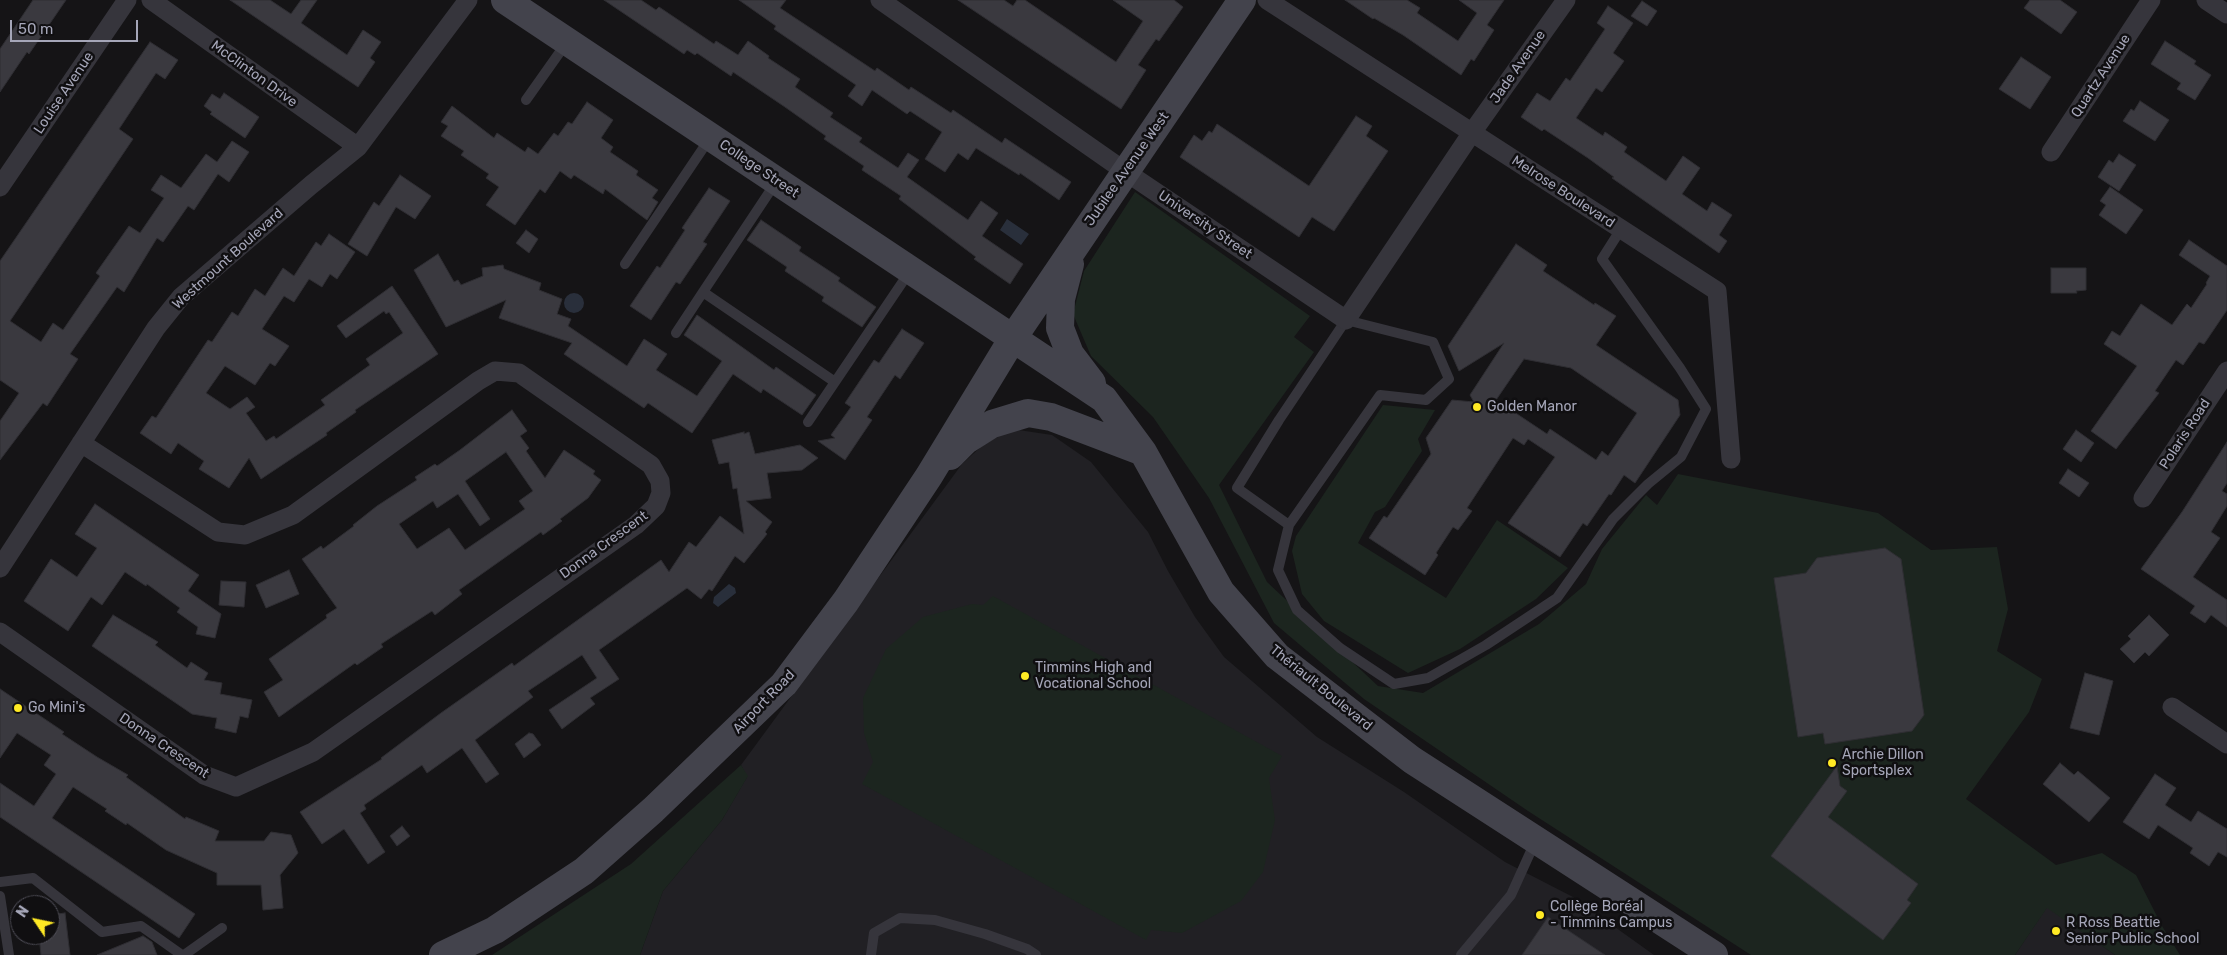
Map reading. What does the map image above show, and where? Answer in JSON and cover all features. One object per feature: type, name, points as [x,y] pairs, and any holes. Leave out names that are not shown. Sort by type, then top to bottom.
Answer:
[{"type":"main road","name":"College Street","points":[[505,0],[1013,338]]},
{"type":"main road","name":"Jubilee Avenue West","points":[[1013,338],[1242,0]]},
{"type":"main road","points":[[1077,241],[1061,299],[1060,328],[1070,354],[1104,398]]},
{"type":"main road","name":"Thériault Boulevard","points":[[1013,338],[1104,398],[1143,452],[1221,592],[1276,656],[1412,760],[1714,955]]},
{"type":"main road","name":"Airport Road","points":[[443,955],[495,930],[584,871],[653,810],[780,688],[846,601],[929,476],[1013,338]]},
{"type":"main road","points":[[929,476],[971,436],[992,424],[1028,413],[1058,419],[1143,452]]},
{"type":"street","name":"Louise Avenue","points":[[0,186],[127,0]]},
{"type":"street","name":"McClinton Drive","points":[[151,0],[358,147]]},
{"type":"street","name":"Westmount Boulevard","points":[[0,568],[156,328],[181,297],[358,147],[468,0]]},
{"type":"street","name":"University Street","points":[[880,0],[1126,172],[1346,320]]},
{"type":"street","name":"Melrose Boulevard","points":[[1267,0],[1471,134],[1717,291],[1731,459]]},
{"type":"street","name":"Jade Avenue","points":[[1471,134],[1566,0]]},
{"type":"street","name":"Quartz Avenue","points":[[2051,152],[2151,0]]},
{"type":"street","points":[[2206,0],[2227,14]]},
{"type":"street","points":[[1346,320],[1471,134]]},
{"type":"street","name":"Donna Crescent","points":[[0,632],[204,775],[236,787],[313,752],[636,525],[656,506],[661,493],[660,481],[651,465],[519,373],[495,371],[478,381],[293,515],[245,535],[218,532],[81,443]]},
{"type":"street","name":"Polaris Road","points":[[2143,498],[2227,371]]},
{"type":"street","points":[[2172,707],[2227,744]]},
{"type":"lane","points":[[526,100],[567,41]]},
{"type":"lane","points":[[625,264],[711,137]]},
{"type":"lane","points":[[676,333],[776,181]]},
{"type":"lane","points":[[1289,525],[1237,488],[1279,420],[1346,320],[1433,342],[1449,379],[1426,400],[1380,395],[1289,525],[1278,570],[1297,610],[1340,648],[1394,684],[1428,678],[1486,645],[1557,598],[1613,519],[1648,484],[1681,456],[1706,409],[1680,368],[1602,259],[1621,229]]},
{"type":"lane","points":[[808,422],[910,270]]},
{"type":"lane","points":[[704,292],[835,382]]},
{"type":"lane","points":[[1461,955],[1511,895],[1536,840]]},
{"type":"lane","points":[[0,882],[33,878],[102,932],[140,926],[183,955],[222,928]]},
{"type":"lane","points":[[0,896],[10,955]]},
{"type":"lane","points":[[871,955],[874,933],[900,918],[936,920],[952,924],[1027,949],[1036,955]]},
{"type":"shaded area","points":[[1135,192],[1310,316],[1294,337],[1314,352],[1219,485],[1267,582],[1378,686],[1423,693],[1539,624],[1586,584],[1602,549],[1646,495],[1657,505],[1678,474],[1878,513],[1931,550],[1997,547],[2008,609],[1997,651],[2042,679],[2029,712],[1966,799],[2056,865],[2102,853],[2136,875],[2162,926],[2180,955],[2115,955],[2047,908],[2015,955],[1751,955],[1528,811],[1364,699],[1274,623],[1209,498],[1153,417],[1091,356],[1073,314],[1084,271]]},
{"type":"shaded area","points":[[1383,405],[1435,410],[1418,439],[1422,451],[1385,507],[1375,512],[1358,543],[1446,598],[1497,520],[1568,568],[1536,599],[1460,649],[1408,673],[1324,621],[1302,594],[1292,551],[1296,536]]},
{"type":"shaded area","name":"Timmins High and Vocational School","points":[[1012,429],[1052,435],[1091,462],[1148,532],[1195,617],[1224,657],[1317,737],[1404,792],[1505,862],[1573,897],[1654,955],[640,955],[663,891],[722,820],[747,777],[741,765],[962,464],[983,445]]},
{"type":"shaded area","points":[[993,596],[1282,756],[1269,778],[1275,820],[1263,872],[1241,901],[1182,933],[1151,930],[1146,940],[862,784],[873,762],[864,733],[863,698],[886,649],[923,617],[972,604],[983,605]]},
{"type":"shaded area","points":[[741,765],[748,776],[722,820],[663,891],[640,955],[492,955],[631,864]]},
{"type":"shaded area","name":"R Ross Beattie Senior Public School","points":[[2047,907],[2115,955],[2015,955]]},
{"type":"water","points":[[1007,219],[1029,234],[1021,245],[1000,230]]},
{"type":"water","points":[[574,293],[581,296],[584,303],[581,310],[574,313],[567,310],[564,303],[567,296]]},
{"type":"water","points":[[729,584],[735,588],[736,593],[718,607],[713,603],[714,597]]},
{"type":"building","points":[[33,0],[66,0],[0,92],[0,49]]},
{"type":"building","points":[[230,0],[270,0],[291,14],[301,0],[317,0],[301,23],[347,55],[363,30],[381,42],[370,58],[375,62],[358,87]]},
{"type":"building","points":[[604,0],[641,0],[656,10],[659,7],[714,44],[716,41],[738,55],[748,41],[769,56],[768,58],[800,79],[795,87],[833,113],[830,117],[862,138],[859,142],[898,168],[908,153],[919,160],[907,177],[968,220],[981,201],[998,213],[982,236],[1023,264],[1010,284],[974,259],[976,257],[899,199],[901,196],[862,170],[864,166],[824,139],[826,136],[785,107],[733,72],[731,76],[697,53],[695,55],[687,50],[684,54]]},
{"type":"building","points":[[739,0],[786,0],[780,8],[875,71],[877,68],[909,90],[911,87],[951,113],[953,110],[1002,143],[1005,138],[1071,182],[1059,200],[1020,173],[1019,175],[976,148],[968,160],[958,153],[945,172],[925,159],[942,132],[910,111],[907,114],[872,90],[862,106],[848,96],[856,85],[774,29],[776,26]]},
{"type":"building","points":[[958,0],[1004,0],[1013,6],[1017,0],[1025,0],[1116,62],[1143,21],[1113,0],[1174,0],[1183,7],[1159,41],[1156,39],[1138,65],[1146,70],[1121,109]]},
{"type":"building","points":[[1345,0],[1407,0],[1420,8],[1417,13],[1458,41],[1477,13],[1459,0],[1504,0],[1487,25],[1494,30],[1474,61],[1471,59],[1461,75],[1403,35],[1373,19]]},
{"type":"building","points":[[2030,0],[2060,0],[2077,12],[2061,34],[2024,8]]},
{"type":"building","points":[[1642,1],[1657,11],[1647,26],[1631,16]]},
{"type":"building","points":[[1608,6],[1633,23],[1613,53],[1624,61],[1602,92],[1596,88],[1576,118],[1603,136],[1605,132],[1627,147],[1624,152],[1666,181],[1683,156],[1700,168],[1682,194],[1707,211],[1712,202],[1732,215],[1719,235],[1727,241],[1719,253],[1612,178],[1614,177],[1588,158],[1544,129],[1542,131],[1521,117],[1537,93],[1550,101],[1566,78],[1570,81],[1605,29],[1597,23]]},
{"type":"building","points":[[2165,41],[2196,61],[2194,64],[2211,75],[2195,100],[2177,89],[2181,83],[2151,64]]},
{"type":"building","points":[[150,42],[178,60],[165,79],[156,73],[119,129],[133,139],[10,321],[41,342],[53,323],[63,330],[100,276],[96,273],[129,226],[140,233],[164,198],[151,190],[161,175],[181,188],[206,154],[217,162],[232,141],[249,152],[229,182],[218,174],[194,210],[188,206],[163,242],[157,238],[124,292],[117,287],[70,354],[78,359],[47,406],[43,403],[0,460],[0,421],[19,393],[0,380],[0,261]]},
{"type":"building","points":[[2021,57],[2051,77],[2030,109],[1999,89]]},
{"type":"building","points":[[224,93],[259,117],[245,138],[210,114],[212,112],[204,106],[212,94],[220,99]]},
{"type":"building","points":[[2140,101],[2169,120],[2155,141],[2123,121],[2131,109],[2134,111]]},
{"type":"building","points":[[587,102],[613,120],[601,138],[613,147],[610,152],[638,171],[636,175],[658,190],[652,198],[658,202],[647,220],[605,189],[603,194],[574,175],[571,179],[560,171],[545,193],[540,189],[515,225],[486,205],[499,187],[486,178],[489,174],[461,155],[464,151],[441,136],[448,126],[441,122],[452,106],[494,138],[497,133],[525,152],[528,147],[538,154],[554,133],[558,136],[568,122],[572,124]]},
{"type":"building","points":[[1356,116],[1372,126],[1366,136],[1388,151],[1334,231],[1312,217],[1299,237],[1180,157],[1194,135],[1202,141],[1209,131],[1212,133],[1217,124],[1309,186]]},
{"type":"building","points":[[2119,154],[2136,165],[2119,191],[2098,177],[2109,160],[2113,163]]},
{"type":"building","points":[[400,175],[431,196],[415,219],[396,207],[367,256],[348,244],[374,202],[379,206]]},
{"type":"building","points":[[2110,187],[2143,210],[2126,234],[2099,215],[2106,205],[2100,201]]},
{"type":"building","points":[[709,188],[730,201],[703,242],[707,244],[680,284],[676,282],[651,320],[630,306],[657,266],[660,268],[685,230],[682,228]]},
{"type":"building","points":[[761,220],[801,247],[799,251],[840,278],[838,281],[876,307],[862,327],[822,301],[824,297],[785,271],[787,267],[747,240]]},
{"type":"building","points":[[526,230],[538,239],[529,253],[516,243]]},
{"type":"building","points":[[329,234],[355,252],[337,279],[330,274],[322,287],[309,279],[294,302],[284,296],[262,329],[289,346],[275,366],[270,363],[255,385],[225,366],[206,393],[230,409],[247,397],[255,407],[246,413],[266,441],[274,436],[276,439],[325,405],[321,400],[370,365],[366,359],[403,333],[389,312],[386,314],[384,311],[346,338],[337,326],[392,286],[438,354],[355,410],[356,412],[326,433],[327,435],[261,479],[249,458],[229,488],[199,469],[204,461],[178,443],[171,454],[140,433],[152,416],[156,418],[208,340],[212,342],[232,312],[238,316],[255,289],[265,296],[283,268],[294,276],[316,242],[321,246]]},
{"type":"building","points":[[2189,240],[2227,266],[2227,310],[2204,344],[2199,342],[2183,365],[2176,360],[2155,391],[2159,393],[2116,449],[2091,431],[2137,366],[2104,344],[2112,331],[2120,336],[2141,304],[2172,325],[2187,304],[2191,308],[2207,284],[2210,276],[2179,255]]},
{"type":"building","name":"Golden Manor","points":[[1516,244],[1547,265],[1543,271],[1594,305],[1595,303],[1616,316],[1596,345],[1678,400],[1680,415],[1635,483],[1624,475],[1587,526],[1583,523],[1560,557],[1508,523],[1555,457],[1528,439],[1524,445],[1513,438],[1467,508],[1472,511],[1458,530],[1453,527],[1436,553],[1438,555],[1425,575],[1369,538],[1384,516],[1387,518],[1431,454],[1426,438],[1452,400],[1474,402],[1470,395],[1504,343],[1459,371],[1448,346]],"holes":[[[1524,359],[1571,368],[1637,413],[1608,456],[1602,451],[1596,460],[1550,429],[1547,434],[1496,400]]]},
{"type":"building","points":[[438,254],[454,282],[458,280],[461,285],[483,276],[482,268],[503,265],[504,269],[541,283],[539,290],[562,299],[557,314],[571,319],[568,326],[627,366],[644,339],[667,354],[656,370],[697,396],[722,361],[684,335],[697,315],[774,370],[776,367],[816,395],[802,415],[763,389],[761,393],[733,374],[692,433],[648,403],[644,408],[564,354],[572,343],[499,318],[506,300],[446,327],[414,270]]},
{"type":"building","points":[[2051,268],[2086,268],[2086,290],[2076,291],[2077,293],[2051,293]]},
{"type":"building","points":[[902,329],[924,343],[900,379],[895,375],[867,417],[872,420],[845,460],[818,441],[835,438],[831,435],[851,407],[845,403],[874,360],[879,363]]},
{"type":"building","points":[[512,410],[527,431],[520,436],[529,448],[526,451],[545,478],[564,450],[595,471],[593,474],[601,480],[588,498],[560,519],[562,521],[543,535],[541,532],[459,590],[462,594],[435,615],[432,611],[381,644],[383,647],[357,665],[355,663],[279,717],[264,692],[283,680],[269,659],[327,618],[326,615],[337,608],[302,559],[321,546],[323,549],[377,506],[417,480],[415,477],[435,464],[437,466]],"holes":[[[506,452],[533,491],[519,501],[525,509],[465,550],[449,528],[417,549],[399,524],[433,501],[437,508],[458,494],[480,526],[490,519],[465,481]]]},
{"type":"building","points":[[2076,430],[2094,443],[2081,462],[2063,449]]},
{"type":"building","points":[[744,432],[744,434],[749,432],[755,454],[800,445],[818,458],[802,470],[767,473],[771,498],[746,501],[772,522],[765,532],[767,534],[744,563],[735,556],[712,591],[709,589],[701,599],[687,588],[599,650],[619,679],[590,698],[595,704],[562,729],[549,710],[597,678],[582,655],[528,691],[533,697],[475,740],[499,774],[486,783],[462,748],[427,773],[422,765],[364,805],[366,809],[360,813],[385,852],[368,864],[344,829],[322,844],[300,812],[382,759],[441,713],[512,663],[514,666],[661,560],[669,572],[689,542],[696,547],[720,516],[744,534],[737,488],[733,489],[729,462],[719,464],[712,440]]},
{"type":"building","points":[[2227,442],[2227,483],[2222,491],[2227,494],[2227,506],[2211,532],[2220,538],[2193,577],[2227,600],[2227,627],[2211,615],[2205,623],[2190,613],[2195,606],[2141,569],[2182,512]]},
{"type":"building","points":[[2068,469],[2089,483],[2079,497],[2059,483]]},
{"type":"building","points":[[95,504],[199,575],[188,591],[221,614],[215,638],[196,634],[198,627],[177,612],[180,608],[147,584],[146,586],[125,572],[102,605],[91,597],[68,631],[24,601],[51,559],[77,577],[97,548],[75,534]]},
{"type":"building","name":"Archie Dillon Sportsplex","points":[[1885,548],[1901,559],[1924,715],[1912,731],[1825,744],[1823,733],[1798,737],[1774,578],[1806,573],[1817,558]]},
{"type":"building","points":[[289,570],[299,594],[266,608],[256,585]]},
{"type":"building","points":[[221,581],[246,582],[244,607],[219,605]]},
{"type":"building","points":[[113,615],[158,642],[155,645],[187,668],[191,662],[208,673],[204,680],[222,683],[220,694],[252,700],[248,718],[240,716],[236,733],[215,728],[217,718],[192,714],[92,646]]},
{"type":"building","points":[[2149,615],[2169,635],[2149,656],[2145,652],[2134,663],[2120,649],[2131,639],[2128,636]]},
{"type":"building","points":[[2085,673],[2113,681],[2099,735],[2070,728]]},
{"type":"building","points":[[0,689],[64,732],[62,734],[128,775],[126,777],[185,819],[186,817],[219,831],[215,841],[264,841],[271,832],[291,835],[298,853],[280,875],[283,908],[263,910],[261,885],[217,885],[217,873],[166,850],[127,823],[126,825],[105,811],[107,809],[73,787],[52,818],[195,914],[179,938],[0,817],[0,783],[34,806],[56,774],[44,765],[51,755],[17,733],[0,758]]},
{"type":"building","points":[[529,733],[533,734],[541,745],[524,758],[515,744]]},
{"type":"building","points":[[2060,763],[2074,775],[2078,771],[2110,798],[2089,822],[2043,784]]},
{"type":"building","points":[[1837,766],[1840,786],[1847,791],[1828,817],[1918,884],[1907,900],[1911,903],[1883,940],[1771,856]]},
{"type":"building","points":[[2155,774],[2176,788],[2165,805],[2191,822],[2198,811],[2227,829],[2227,857],[2218,852],[2209,866],[2190,853],[2193,848],[2158,825],[2149,839],[2123,822]]},
{"type":"building","points":[[402,826],[410,836],[397,846],[390,836]]},
{"type":"building","points":[[65,913],[70,955],[41,955],[40,945],[60,945],[60,914]]},
{"type":"building","points":[[1548,917],[1605,955],[1522,955]]},
{"type":"building","points":[[143,936],[152,942],[157,955],[97,955]]},
{"type":"place","name":"Golden Manor","points":[[1477,407]]},
{"type":"place","name":"Timmins High and Vocational School","points":[[1025,676]]},
{"type":"place","name":"Go Mini's","points":[[18,708]]},
{"type":"place","name":"Archie Dillon Sportsplex","points":[[1832,763]]},
{"type":"place","name":"Collège Boréal - Timmins Campus","points":[[1540,915]]},
{"type":"place","name":"R Ross Beattie Senior Public School","points":[[2056,931]]}]
